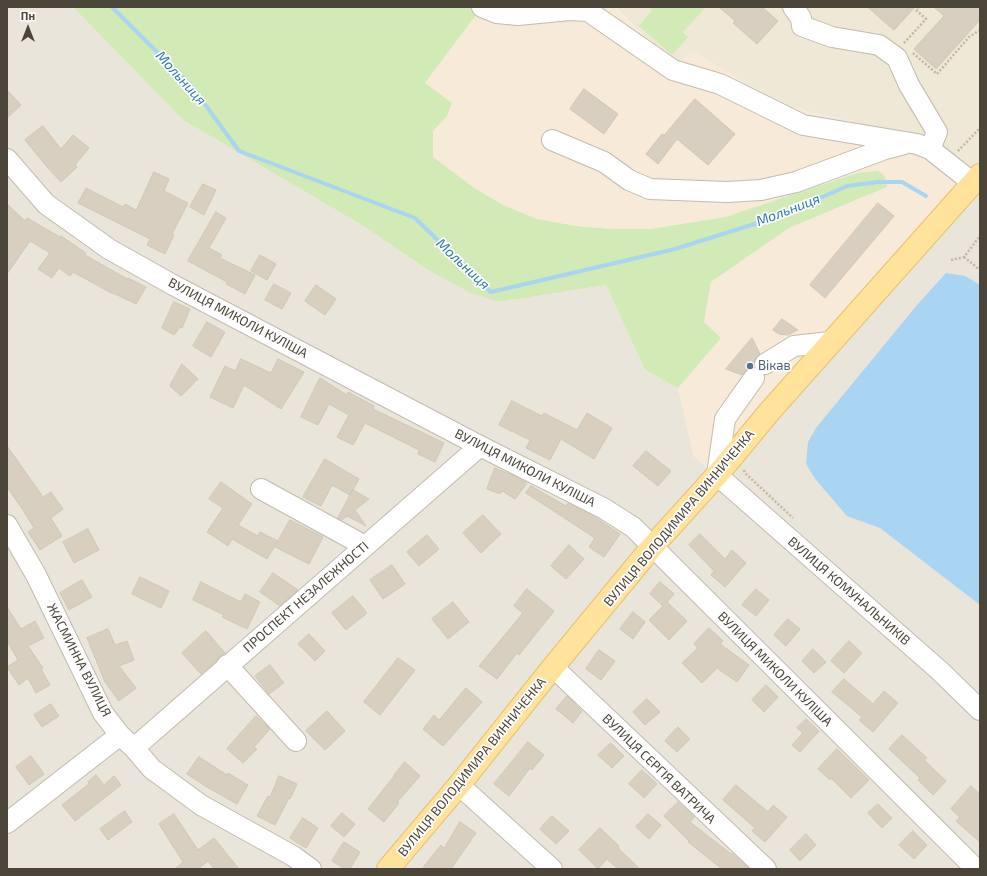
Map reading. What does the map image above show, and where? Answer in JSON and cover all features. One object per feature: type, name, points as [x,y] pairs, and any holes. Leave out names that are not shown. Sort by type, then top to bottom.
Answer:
[{"type":"main road","name":"ВУЛИЦЯ ВОЛОДИМИРА ВИННИЧЕНКА","points":[[388,869],[459,785],[652,548],[717,475],[830,342],[976,179]]},
{"type":"street","points":[[482,7],[497,13],[518,15],[570,10],[588,11],[673,70],[720,84],[803,125],[917,144],[930,149],[946,163],[976,179]]},
{"type":"street","points":[[793,7],[801,18],[802,26],[832,37],[880,45],[897,58],[909,85],[936,132],[930,149]]},
{"type":"street","points":[[552,140],[604,162],[629,180],[650,189],[727,192],[761,190],[796,182],[886,149],[909,143]]},
{"type":"street","name":"ВУЛИЦЯ МИКОЛИ КУЛІША","points":[[7,159],[46,204],[109,249],[175,286],[480,446],[603,508],[633,527],[652,548],[976,869]]},
{"type":"street","points":[[717,475],[725,418],[759,371],[794,346],[830,342]]},
{"type":"street","name":"ПРОСПЕКТ НЕЗАЛЕЖНОСТІ","points":[[7,823],[127,742],[228,665],[480,446]]},
{"type":"street","name":"ВУЛИЦЯ КОМУНАЛЬНИКІВ","points":[[717,475],[940,671],[980,710]]},
{"type":"street","points":[[261,488],[365,546]]},
{"type":"street","name":"ЖАСМИННА ВУЛИЦЯ","points":[[7,525],[36,575],[103,713],[127,742],[152,769],[201,805],[293,856],[311,869]]},
{"type":"street","points":[[228,665],[296,741]]},
{"type":"street","name":"ВУЛИЦЯ СЕРГІЯ ВАТРИЧА","points":[[553,668],[766,869]]},
{"type":"street","points":[[459,785],[552,869]]},
{"type":"path","points":[[918,7],[916,10],[926,19],[903,44],[937,74],[969,37],[980,30]]},
{"type":"path","points":[[946,163],[980,128]]},
{"type":"path","points":[[951,260],[964,257],[980,236]]},
{"type":"path","points":[[964,257],[980,270]]},
{"type":"path","points":[[744,468],[745,473],[798,522]]},
{"type":"shaded area","points":[[7,7],[73,7],[183,120],[365,227],[428,270],[499,302],[606,285],[645,370],[678,388],[694,457],[980,168],[980,869],[7,869]]},
{"type":"shaded area","points":[[482,7],[614,7],[674,65],[693,51],[776,103],[922,139],[973,176],[715,475],[694,457],[678,388],[721,338],[704,322],[711,282],[789,228],[887,187],[857,173],[725,217],[651,229],[612,229],[576,226],[537,219],[503,205],[473,187],[433,158],[433,131],[447,116],[425,83]]},
{"type":"shaded area","points":[[615,7],[980,7],[980,168],[973,176],[922,139],[776,103],[693,51],[674,65]]},
{"type":"green space","points":[[73,7],[482,7],[425,83],[452,103],[447,116],[433,131],[433,157],[473,187],[503,205],[537,219],[576,226],[612,229],[651,229],[725,217],[857,173],[878,171],[885,176],[887,187],[789,228],[711,282],[704,322],[721,338],[678,388],[645,370],[606,285],[499,302],[471,293],[428,270],[365,227],[183,120]]},
{"type":"green space","points":[[649,7],[706,7],[683,32],[688,37],[672,55],[639,26],[652,10]]},
{"type":"water","points":[[946,273],[965,276],[980,285],[980,605],[880,528],[847,516],[816,480],[806,464],[808,442],[816,428],[917,305]]},
{"type":"building","points":[[719,7],[762,7],[778,21],[757,44],[733,23],[735,21]]},
{"type":"building","points":[[868,7],[915,7],[894,30]]},
{"type":"building","points":[[934,7],[980,7],[980,20],[936,69],[914,49],[944,16]]},
{"type":"building","points":[[584,89],[618,114],[604,134],[570,109]]},
{"type":"building","points":[[7,90],[21,105],[7,118]]},
{"type":"building","points":[[695,99],[735,134],[708,165],[677,139],[658,164],[646,154],[662,134],[664,135]]},
{"type":"building","points":[[43,126],[61,149],[73,135],[89,148],[75,165],[77,167],[61,182],[25,140]]},
{"type":"building","points":[[154,172],[169,179],[164,191],[188,203],[172,234],[174,235],[165,254],[147,245],[150,239],[78,203],[86,188],[123,207],[125,204],[136,210]]},
{"type":"building","points":[[203,184],[216,190],[204,215],[190,207]]},
{"type":"building","points":[[878,203],[894,216],[825,298],[810,285]]},
{"type":"building","points":[[7,204],[25,221],[27,218],[60,237],[61,236],[86,253],[85,255],[127,279],[128,278],[146,287],[136,304],[113,294],[73,272],[70,276],[59,268],[52,278],[38,269],[50,253],[30,241],[7,274]]},
{"type":"building","points":[[216,212],[226,218],[209,248],[222,255],[220,258],[255,275],[245,294],[226,284],[227,282],[188,261]]},
{"type":"building","points":[[260,255],[276,264],[267,280],[251,271]]},
{"type":"building","points":[[274,284],[291,293],[282,309],[265,300]]},
{"type":"building","points":[[316,285],[336,299],[325,315],[305,301]]},
{"type":"building","points":[[174,302],[190,309],[182,328],[180,327],[174,335],[162,328]]},
{"type":"building","points":[[782,319],[798,330],[788,335],[779,334],[773,330]]},
{"type":"building","points":[[207,322],[225,332],[211,357],[193,346]]},
{"type":"building","points":[[752,338],[760,354],[755,359],[754,367],[749,368],[742,375],[726,369]]},
{"type":"building","points":[[241,359],[271,373],[278,359],[304,372],[281,409],[244,385],[233,408],[210,397],[225,366],[235,371]]},
{"type":"building","points":[[182,364],[198,379],[181,396],[170,386]]},
{"type":"building","points":[[320,378],[347,395],[348,392],[374,406],[373,409],[444,443],[435,462],[418,454],[419,450],[365,423],[353,445],[337,437],[349,415],[329,404],[318,425],[301,417]]},
{"type":"building","points":[[512,401],[542,416],[544,413],[577,430],[587,413],[612,428],[594,459],[561,439],[550,460],[526,448],[530,440],[499,425]]},
{"type":"building","points":[[7,446],[43,497],[51,492],[63,509],[51,518],[62,536],[40,550],[28,532],[34,528],[7,487]]},
{"type":"building","points":[[646,451],[671,471],[658,486],[633,466]]},
{"type":"building","points":[[325,459],[359,479],[350,495],[332,485],[321,506],[303,497]]},
{"type":"building","points":[[495,468],[527,483],[515,499],[502,491],[500,494],[487,489]]},
{"type":"building","points":[[221,482],[252,504],[238,525],[258,536],[260,532],[278,541],[267,559],[232,539],[228,546],[207,532],[223,508],[209,499]]},
{"type":"building","points":[[531,486],[566,506],[568,503],[592,515],[620,534],[604,557],[589,547],[595,538],[526,493]]},
{"type":"building","points":[[353,490],[369,499],[355,510],[366,526],[347,516],[342,520],[338,518]]},
{"type":"building","points":[[483,515],[501,534],[481,553],[463,533]]},
{"type":"building","points":[[290,520],[323,537],[309,564],[275,547]]},
{"type":"building","points":[[88,529],[99,550],[74,563],[63,542]]},
{"type":"building","points":[[700,534],[725,559],[732,550],[746,563],[725,587],[711,575],[714,571],[689,545]]},
{"type":"building","points":[[427,535],[439,549],[419,566],[407,552]]},
{"type":"building","points":[[569,545],[584,559],[566,579],[551,566]]},
{"type":"building","points":[[392,565],[405,584],[383,599],[370,580]]},
{"type":"building","points":[[273,573],[298,590],[280,606],[260,592]]},
{"type":"building","points":[[140,577],[169,591],[161,608],[132,594]]},
{"type":"building","points":[[82,580],[92,597],[69,610],[60,593]]},
{"type":"building","points":[[201,582],[241,602],[245,594],[260,602],[247,629],[222,617],[224,615],[193,600]]},
{"type":"building","points":[[660,582],[674,594],[667,602],[687,621],[669,640],[649,620],[663,606],[650,594]]},
{"type":"building","points":[[527,589],[554,611],[519,655],[517,653],[497,679],[479,666],[523,613],[514,606]]},
{"type":"building","points":[[756,589],[769,600],[756,616],[742,605]]},
{"type":"building","points":[[353,596],[367,613],[346,630],[332,613]]},
{"type":"building","points":[[453,602],[469,622],[448,639],[432,619]]},
{"type":"building","points":[[7,607],[21,629],[35,621],[44,638],[28,646],[43,668],[41,669],[50,685],[36,693],[28,678],[19,685],[7,667],[18,660],[7,641]]},
{"type":"building","points":[[633,612],[645,622],[633,639],[620,629]]},
{"type":"building","points":[[788,619],[800,629],[786,646],[774,635]]},
{"type":"building","points":[[709,628],[723,641],[720,644],[749,665],[737,682],[717,668],[702,683],[682,663],[698,648],[694,644]]},
{"type":"building","points":[[108,629],[115,645],[127,641],[134,660],[119,666],[136,688],[119,701],[105,682],[87,638]]},
{"type":"building","points":[[206,631],[225,653],[201,674],[182,653]]},
{"type":"building","points":[[309,634],[325,651],[315,661],[298,644]]},
{"type":"building","points":[[849,641],[862,653],[844,673],[831,661]]},
{"type":"building","points":[[813,649],[826,662],[814,673],[802,661]]},
{"type":"building","points":[[599,650],[615,661],[601,680],[586,669]]},
{"type":"building","points":[[398,658],[415,670],[380,715],[364,702]]},
{"type":"building","points":[[270,665],[284,683],[269,694],[255,676]]},
{"type":"building","points":[[844,679],[873,704],[884,691],[898,703],[873,732],[859,720],[862,717],[832,692]]},
{"type":"building","points":[[766,685],[778,697],[764,712],[752,700]]},
{"type":"building","points":[[466,688],[482,702],[443,746],[423,729],[434,715],[439,720]]},
{"type":"building","points":[[567,696],[582,711],[573,723],[556,709]]},
{"type":"building","points":[[647,699],[660,712],[645,725],[633,712]]},
{"type":"building","points":[[51,704],[59,716],[42,727],[34,715]]},
{"type":"building","points":[[327,711],[345,731],[325,750],[306,731]]},
{"type":"building","points":[[256,716],[270,729],[254,747],[257,749],[243,763],[227,749]]},
{"type":"building","points":[[806,719],[819,731],[800,752],[792,745],[803,733],[797,728]]},
{"type":"building","points":[[678,727],[690,739],[677,752],[665,741]]},
{"type":"building","points":[[902,735],[927,758],[924,760],[946,781],[933,795],[918,780],[920,778],[889,749]]},
{"type":"building","points":[[528,742],[544,755],[532,770],[530,768],[509,796],[494,784]]},
{"type":"building","points":[[611,743],[624,756],[612,768],[598,755]]},
{"type":"building","points":[[837,749],[869,780],[851,798],[831,778],[830,780],[818,769]]},
{"type":"building","points":[[31,756],[44,774],[29,785],[16,767]]},
{"type":"building","points":[[199,757],[227,775],[228,773],[248,785],[237,804],[187,774]]},
{"type":"building","points":[[405,762],[420,776],[397,802],[399,803],[384,822],[368,809]]},
{"type":"building","points":[[642,770],[657,784],[644,798],[629,784]]},
{"type":"building","points":[[96,775],[104,785],[114,776],[121,785],[75,821],[62,805],[89,784],[88,782]]},
{"type":"building","points":[[279,776],[297,784],[275,825],[257,816],[268,796],[270,797]]},
{"type":"building","points":[[736,785],[768,812],[773,805],[787,817],[765,842],[752,831],[755,828],[723,800]]},
{"type":"building","points":[[971,786],[980,794],[980,842],[956,821],[960,817],[951,809]]},
{"type":"building","points":[[678,802],[694,817],[690,822],[731,854],[732,853],[749,869],[722,869],[688,842],[689,841],[664,816]]},
{"type":"building","points":[[878,804],[892,818],[882,828],[868,813]]},
{"type":"building","points":[[125,811],[132,822],[108,840],[100,829]]},
{"type":"building","points":[[342,813],[355,824],[344,837],[331,826]]},
{"type":"building","points":[[174,814],[198,850],[214,838],[239,869],[214,869],[208,861],[198,869],[175,869],[183,862],[159,824]]},
{"type":"building","points":[[648,814],[661,825],[649,839],[636,827]]},
{"type":"building","points":[[552,816],[569,831],[556,844],[540,829]]},
{"type":"building","points":[[303,818],[318,828],[306,848],[290,838]]},
{"type":"building","points":[[460,822],[476,833],[451,869],[422,869],[441,845],[444,848]]},
{"type":"building","points":[[600,828],[640,869],[618,869],[607,859],[598,869],[579,850]]},
{"type":"building","points":[[913,831],[927,845],[914,859],[899,845]]},
{"type":"building","points":[[806,834],[816,845],[800,861],[790,850]]},
{"type":"building","points":[[344,842],[360,852],[350,869],[345,869],[332,861]]},
{"type":"waterway","name":"Мольниця","points":[[112,7],[193,88],[239,151],[415,218],[491,292],[675,249],[780,216],[847,186],[878,182],[902,182],[926,196]]},
{"type":"place","name":"Вікав","points":[[750,366]]}]
